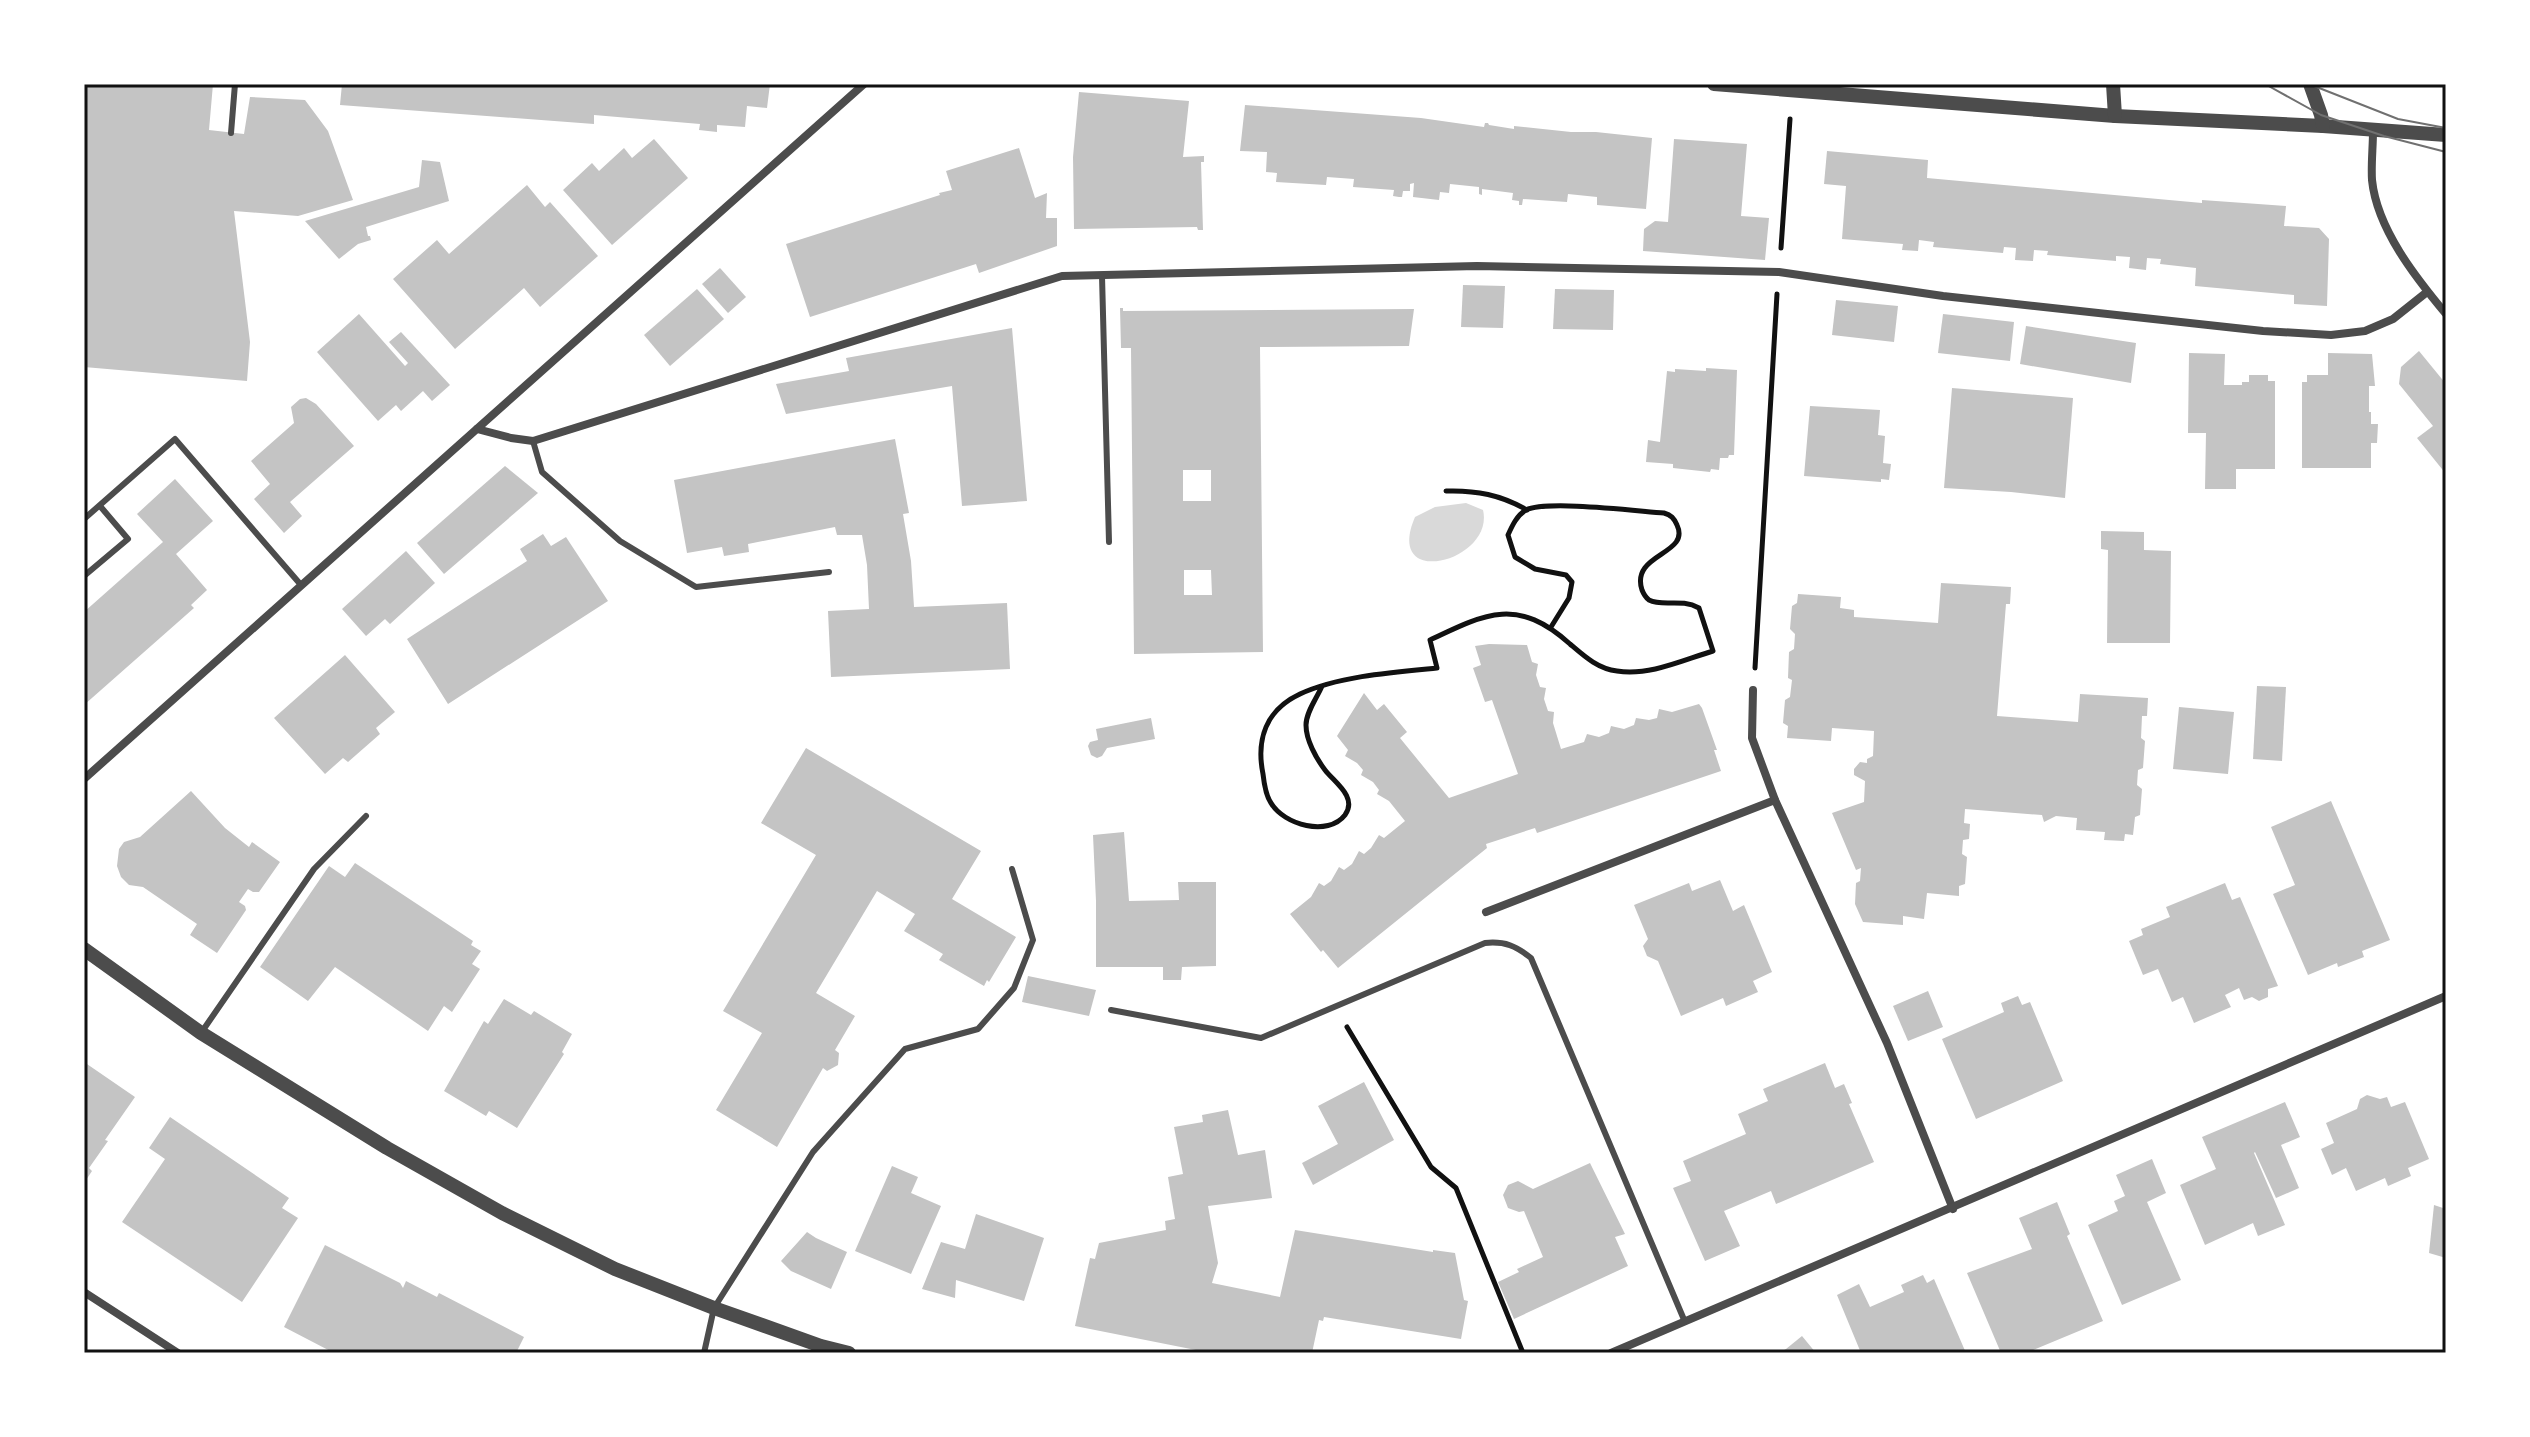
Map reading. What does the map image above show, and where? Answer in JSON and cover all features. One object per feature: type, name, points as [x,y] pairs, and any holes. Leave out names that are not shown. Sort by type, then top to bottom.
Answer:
[{"type":"street","points":[[84,779],[864,84]]},
{"type":"street","points":[[1714,84],[2115,116],[2446,135]]},
{"type":"street","points":[[2113,84],[2115,116]]},
{"type":"street","points":[[2310,84],[2323,126]]},
{"type":"street","points":[[2373,131],[2372,182],[2385,222],[2399,253],[2446,314]]},
{"type":"street","points":[[477,429],[533,441],[1062,276],[1477,266],[1779,272],[1943,296],[2263,331],[2331,335],[2365,331],[2393,319],[2427,292]]},
{"type":"street","points":[[1753,690],[1752,738],[1775,800],[1887,1043],[1953,1209]]},
{"type":"street","points":[[1486,912],[1775,800]]},
{"type":"street","points":[[84,949],[201,1033],[387,1148],[502,1213],[615,1269],[714,1308],[849,1353]]},
{"type":"street","points":[[1611,1353],[2446,996]]},
{"type":"street","points":[[84,1292],[178,1353]]},
{"type":"lane","points":[[231,133],[235,84]]},
{"type":"lane","points":[[1102,276],[1109,542]]},
{"type":"lane","points":[[84,519],[175,439],[301,585]]},
{"type":"lane","points":[[533,441],[542,472],[620,541],[696,587],[829,572]]},
{"type":"lane","points":[[84,576],[128,539],[100,506]]},
{"type":"lane","points":[[201,1033],[314,869],[366,816]]},
{"type":"lane","points":[[704,1353],[714,1308],[813,1152],[905,1049],[978,1029],[1014,988],[1033,940],[1012,869]]},
{"type":"lane","points":[[1111,1010],[1261,1038],[1485,943],[1500,941],[1517,947],[1531,958],[1685,1322]]},
{"type":"path","points":[[1783,216],[1792,90]]},
{"type":"path","points":[[1753,690],[1779,272]]},
{"type":"path","points":[[1446,491],[1482,492],[1527,510]]},
{"type":"path","points":[[1322,686],[1308,715],[1306,727],[1317,759],[1346,794],[1349,803],[1347,813],[1324,827],[1303,825],[1285,816],[1271,804],[1265,786],[1259,749],[1263,732],[1284,704],[1300,694],[1322,686],[1388,673],[1437,668],[1430,640],[1482,616],[1507,613],[1551,627],[1599,666],[1615,671],[1651,670],[1713,651],[1699,608],[1680,601],[1654,601],[1647,599],[1643,593],[1641,577],[1644,569],[1659,554],[1676,544],[1679,537],[1671,515],[1551,506],[1527,510],[1518,517],[1508,535],[1515,557],[1535,569],[1566,575],[1572,582],[1569,598],[1551,627]]},
{"type":"path","points":[[1334,1006],[1431,1167],[1456,1188],[1523,1353]]},
{"type":"shaded area","points":[[1466,503],[1483,510],[1482,528],[1473,543],[1458,554],[1442,560],[1426,561],[1414,554],[1409,540],[1415,517],[1435,507]]},
{"type":"building","points":[[84,84],[213,84],[209,130],[244,134],[250,97],[305,100],[328,131],[353,200],[298,216],[234,211],[250,342],[247,381],[84,367]]},
{"type":"building","points":[[342,84],[770,84],[767,108],[747,106],[745,127],[717,125],[717,132],[699,130],[700,124],[594,115],[594,124],[340,105]]},
{"type":"building","points":[[1079,92],[1189,101],[1183,157],[1204,156],[1204,162],[1201,162],[1203,230],[1197,227],[1074,229],[1073,157]]},
{"type":"building","points":[[1245,105],[1421,118],[1484,127],[1488,123],[1514,129],[1514,126],[1652,138],[1646,209],[1597,205],[1597,197],[1568,194],[1567,202],[1523,199],[1522,205],[1519,205],[1519,201],[1512,200],[1513,193],[1482,189],[1482,195],[1479,194],[1479,187],[1450,184],[1449,193],[1440,192],[1439,200],[1413,197],[1414,183],[1410,184],[1410,191],[1403,191],[1402,197],[1399,197],[1393,196],[1394,190],[1353,187],[1354,179],[1327,177],[1326,185],[1276,182],[1277,173],[1266,172],[1267,152],[1240,151]]},
{"type":"building","points":[[654,139],[688,178],[612,245],[563,190],[592,163],[599,171],[624,148],[632,158]]},
{"type":"building","points":[[1674,139],[1747,144],[1741,216],[1769,218],[1765,260],[1643,251],[1644,229],[1655,221],[1668,222]]},
{"type":"building","points":[[1019,148],[1035,198],[1047,193],[1046,218],[1057,218],[1057,246],[979,273],[976,264],[810,317],[786,244],[940,195],[952,190],[946,171]]},
{"type":"building","points":[[1827,151],[1928,160],[1927,178],[2202,203],[2202,200],[2286,206],[2284,226],[2319,228],[2329,239],[2327,306],[2294,304],[2294,295],[2195,286],[2196,268],[2160,264],[2161,259],[2147,258],[2146,270],[2129,268],[2130,257],[2116,256],[2116,261],[2047,255],[2048,251],[2034,250],[2033,261],[2015,260],[2016,248],[2004,247],[2003,253],[1933,247],[1934,242],[1919,240],[1918,251],[1902,250],[1903,244],[1842,239],[1846,186],[1824,184]]},
{"type":"building","points":[[422,160],[440,162],[449,201],[366,227],[371,240],[358,244],[339,259],[305,221],[419,187]]},
{"type":"building","points":[[527,185],[545,207],[550,202],[598,256],[540,307],[524,288],[455,349],[393,279],[437,240],[449,254]]},
{"type":"building","points":[[720,268],[746,297],[728,313],[702,284]]},
{"type":"building","points":[[1463,285],[1505,286],[1503,328],[1461,327]]},
{"type":"building","points":[[697,289],[724,319],[670,366],[644,335]]},
{"type":"building","points":[[1555,289],[1614,290],[1613,330],[1553,329]]},
{"type":"building","points":[[1836,300],[1898,306],[1894,342],[1832,335]]},
{"type":"building","points":[[1120,308],[1123,311],[1414,309],[1409,346],[1260,347],[1263,652],[1134,654],[1131,348],[1121,348]],"holes":[[[1183,470],[1211,470],[1211,501],[1183,501]],[[1184,570],[1211,570],[1212,595],[1184,595]]]},
{"type":"building","points":[[359,314],[405,366],[408,363],[389,342],[401,332],[450,385],[432,401],[423,391],[401,411],[396,405],[378,421],[317,352]]},
{"type":"building","points":[[1943,314],[2014,322],[2010,361],[1938,353]]},
{"type":"building","points":[[2026,326],[2136,343],[2131,383],[2020,364]]},
{"type":"building","points":[[1012,328],[1027,501],[962,506],[952,386],[786,414],[776,384],[849,371],[846,358]]},
{"type":"building","points":[[2419,351],[2446,384],[2446,474],[2417,438],[2433,426],[2399,384],[2401,367]]},
{"type":"building","points":[[2189,353],[2225,354],[2224,385],[2242,385],[2242,382],[2249,382],[2249,375],[2268,375],[2268,381],[2275,381],[2275,469],[2236,469],[2236,489],[2205,489],[2206,433],[2188,433]]},
{"type":"building","points":[[2328,353],[2372,354],[2375,386],[2369,386],[2369,412],[2371,424],[2378,424],[2377,443],[2371,443],[2371,468],[2302,468],[2302,382],[2307,382],[2307,375],[2328,375]]},
{"type":"building","points":[[1706,368],[1737,370],[1734,455],[1720,458],[1719,470],[1711,469],[1710,472],[1646,462],[1648,440],[1660,442],[1667,371],[1706,371]]},
{"type":"building","points":[[1952,388],[2073,398],[2065,498],[1944,488]]},
{"type":"building","points":[[306,398],[316,404],[354,446],[290,502],[302,516],[284,533],[254,499],[270,484],[251,461],[294,423],[291,407]]},
{"type":"building","points":[[1810,406],[1880,410],[1878,435],[1885,436],[1883,463],[1891,464],[1889,480],[1804,476]]},
{"type":"building","points":[[895,439],[909,513],[903,514],[911,561],[914,607],[1007,603],[1010,669],[831,677],[828,611],[869,609],[862,535],[837,535],[835,527],[748,544],[749,552],[724,556],[722,547],[687,553],[674,480]]},
{"type":"building","points":[[505,466],[538,493],[444,574],[417,543]]},
{"type":"building","points":[[175,479],[213,521],[176,554],[207,590],[191,605],[194,608],[84,705],[84,612],[163,542],[137,514]]},
{"type":"building","points":[[2101,531],[2144,532],[2144,550],[2171,551],[2170,643],[2107,643],[2108,550],[2101,549]]},
{"type":"building","points":[[543,534],[551,546],[566,537],[608,601],[448,704],[407,639],[527,561],[520,549]]},
{"type":"building","points":[[406,551],[435,583],[390,624],[385,619],[366,636],[342,609]]},
{"type":"building","points":[[1941,583],[2011,587],[2010,604],[2006,604],[1997,716],[2078,722],[2080,694],[2148,698],[2147,716],[2142,716],[2141,738],[2145,741],[2143,768],[2138,770],[2137,785],[2142,789],[2140,815],[2135,817],[2133,835],[2125,834],[2124,841],[2104,840],[2105,832],[2076,830],[2077,818],[2056,816],[2044,822],[2042,815],[1965,809],[1964,823],[1970,824],[1969,839],[1963,840],[1962,854],[1967,857],[1965,884],[1959,886],[1959,896],[1927,893],[1924,919],[1903,916],[1903,925],[1863,922],[1855,904],[1856,883],[1860,881],[1861,868],[1856,870],[1832,813],[1864,802],[1865,781],[1854,775],[1854,769],[1873,756],[1874,731],[1832,728],[1831,741],[1787,738],[1788,726],[1783,723],[1785,700],[1790,697],[1792,680],[1788,678],[1789,652],[1794,649],[1795,634],[1790,629],[1792,606],[1797,603],[1798,594],[1841,597],[1840,608],[1854,610],[1854,617],[1938,623]]},
{"type":"building","points":[[1527,645],[1532,662],[1538,664],[1536,675],[1540,687],[1546,688],[1544,699],[1548,711],[1554,712],[1553,723],[1561,749],[1584,742],[1587,734],[1599,737],[1609,733],[1611,726],[1624,729],[1634,725],[1636,718],[1657,718],[1659,709],[1672,712],[1699,704],[1717,750],[1714,750],[1721,771],[1537,833],[1535,828],[1486,844],[1487,848],[1338,968],[1290,914],[1311,897],[1319,883],[1324,886],[1331,881],[1339,867],[1344,870],[1352,864],[1359,851],[1364,854],[1379,835],[1384,838],[1405,821],[1389,801],[1377,794],[1379,790],[1373,782],[1361,775],[1363,770],[1357,763],[1345,756],[1348,750],[1337,736],[1364,693],[1377,710],[1384,704],[1407,732],[1400,738],[1449,798],[1518,774],[1492,700],[1485,702],[1473,668],[1481,665],[1475,646]]},
{"type":"building","points":[[345,655],[395,712],[376,728],[380,734],[348,762],[343,758],[325,774],[274,718]]},
{"type":"building","points":[[2257,686],[2286,687],[2282,761],[2253,759]]},
{"type":"building","points":[[2179,707],[2234,712],[2228,774],[2173,769]]},
{"type":"building","points":[[1151,718],[1155,739],[1107,748],[1097,758],[1091,755],[1088,746],[1090,742],[1098,740],[1096,729]]},
{"type":"building","points":[[806,748],[981,851],[952,899],[1016,937],[984,986],[939,960],[943,954],[904,931],[915,914],[877,891],[816,993],[855,1016],[835,1050],[839,1053],[838,1065],[827,1071],[823,1068],[777,1147],[716,1110],[762,1033],[723,1011],[816,855],[761,823]]},
{"type":"building","points":[[191,791],[225,828],[249,847],[252,842],[280,862],[259,892],[248,889],[239,902],[246,910],[217,953],[190,935],[197,924],[143,887],[129,885],[121,877],[117,866],[119,849],[124,842],[140,837]]},
{"type":"building","points":[[2331,801],[2390,940],[2362,951],[2364,957],[2338,967],[2337,963],[2308,975],[2273,894],[2295,885],[2271,827]]},
{"type":"building","points":[[1124,832],[1129,901],[1179,900],[1178,882],[1216,882],[1216,966],[1182,967],[1181,980],[1163,980],[1163,967],[1096,967],[1093,835]]},
{"type":"building","points":[[355,863],[473,941],[471,945],[481,951],[472,964],[480,969],[452,1012],[444,1006],[428,1031],[335,967],[308,1001],[260,967],[329,866],[345,877]]},
{"type":"building","points":[[1720,880],[1733,911],[1744,905],[1772,972],[1753,981],[1758,992],[1726,1006],[1723,998],[1681,1016],[1658,961],[1647,956],[1643,946],[1648,939],[1634,905],[1689,883],[1692,891]]},
{"type":"building","points":[[2225,883],[2232,900],[2240,897],[2278,986],[2268,989],[2268,997],[2259,1001],[2252,997],[2244,1000],[2239,988],[2225,995],[2231,1007],[2194,1023],[2183,997],[2172,1002],[2158,969],[2143,975],[2129,941],[2143,935],[2141,929],[2170,917],[2166,907]]},
{"type":"building","points":[[1028,976],[1096,990],[1089,1016],[1022,1002]]},
{"type":"building","points":[[1928,991],[1943,1027],[1908,1041],[1893,1006]]},
{"type":"building","points":[[2018,996],[2022,1005],[2030,1002],[2063,1081],[1976,1119],[1942,1039],[2004,1012],[2001,1003]]},
{"type":"building","points":[[504,999],[531,1015],[534,1011],[572,1034],[562,1052],[564,1054],[517,1128],[489,1111],[486,1116],[444,1091],[484,1021],[488,1024]]},
{"type":"building","points":[[84,1062],[135,1097],[105,1140],[108,1141],[89,1168],[92,1171],[84,1183]]},
{"type":"building","points":[[1825,1063],[1835,1088],[1844,1084],[1852,1103],[1849,1104],[1874,1162],[1776,1204],[1771,1191],[1724,1211],[1740,1246],[1705,1261],[1673,1188],[1691,1181],[1683,1161],[1746,1134],[1738,1114],[1768,1101],[1763,1089]]},
{"type":"building","points":[[1364,1082],[1394,1140],[1313,1185],[1302,1163],[1338,1144],[1318,1106]]},
{"type":"building","points":[[2367,1095],[2380,1099],[2387,1097],[2391,1107],[2405,1102],[2429,1159],[2408,1168],[2411,1176],[2388,1186],[2385,1178],[2356,1191],[2346,1168],[2332,1175],[2321,1149],[2334,1143],[2326,1123],[2357,1109],[2360,1099]]},
{"type":"building","points":[[2285,1102],[2300,1137],[2281,1145],[2299,1188],[2276,1198],[2254,1153],[2285,1225],[2258,1236],[2253,1223],[2205,1245],[2180,1185],[2216,1169],[2202,1137]]},
{"type":"building","points":[[1228,1110],[1238,1155],[1265,1150],[1272,1198],[1208,1206],[1218,1263],[1212,1283],[1280,1297],[1295,1230],[1455,1253],[1464,1300],[1468,1301],[1461,1339],[1324,1317],[1323,1321],[1319,1320],[1312,1353],[1211,1353],[1075,1326],[1090,1258],[1095,1259],[1099,1243],[1166,1230],[1165,1221],[1175,1219],[1168,1177],[1183,1174],[1174,1127],[1203,1122],[1202,1115]]},
{"type":"building","points":[[170,1117],[289,1198],[282,1208],[298,1218],[242,1302],[122,1222],[165,1159],[149,1148]]},
{"type":"building","points":[[2152,1159],[2166,1193],[2147,1202],[2181,1280],[2122,1305],[2088,1225],[2118,1211],[2114,1201],[2125,1196],[2116,1175]]},
{"type":"building","points":[[1590,1163],[1625,1234],[1615,1237],[1628,1266],[1514,1319],[1498,1282],[1543,1257],[1524,1211],[1508,1208],[1503,1195],[1508,1185],[1518,1181],[1533,1189]]},
{"type":"building","points":[[892,1166],[918,1177],[911,1193],[941,1206],[911,1274],[855,1251]]},
{"type":"building","points":[[2057,1202],[2070,1234],[2067,1236],[2103,1321],[2026,1353],[2001,1353],[1967,1273],[2032,1249],[2019,1218]]},
{"type":"building","points":[[2434,1205],[2446,1209],[2446,1258],[2429,1253]]},
{"type":"building","points":[[976,1214],[1044,1238],[1024,1301],[956,1280],[955,1298],[922,1289],[941,1242],[965,1249]]},
{"type":"building","points":[[807,1232],[847,1252],[831,1289],[791,1271],[781,1261]]},
{"type":"building","points":[[325,1245],[400,1283],[403,1288],[406,1281],[437,1297],[439,1293],[524,1337],[516,1353],[334,1353],[284,1327]]},
{"type":"building","points":[[1923,1275],[1927,1283],[1934,1279],[1966,1353],[1861,1353],[1837,1295],[1859,1284],[1870,1307],[1904,1292],[1901,1285]]},
{"type":"building","points":[[1802,1336],[1816,1353],[1779,1353],[1786,1349]]},
{"type":"tram line","points":[[2265,84],[2321,115],[2446,152]]},
{"type":"tram line","points":[[2309,84],[2398,119],[2446,128]]}]
